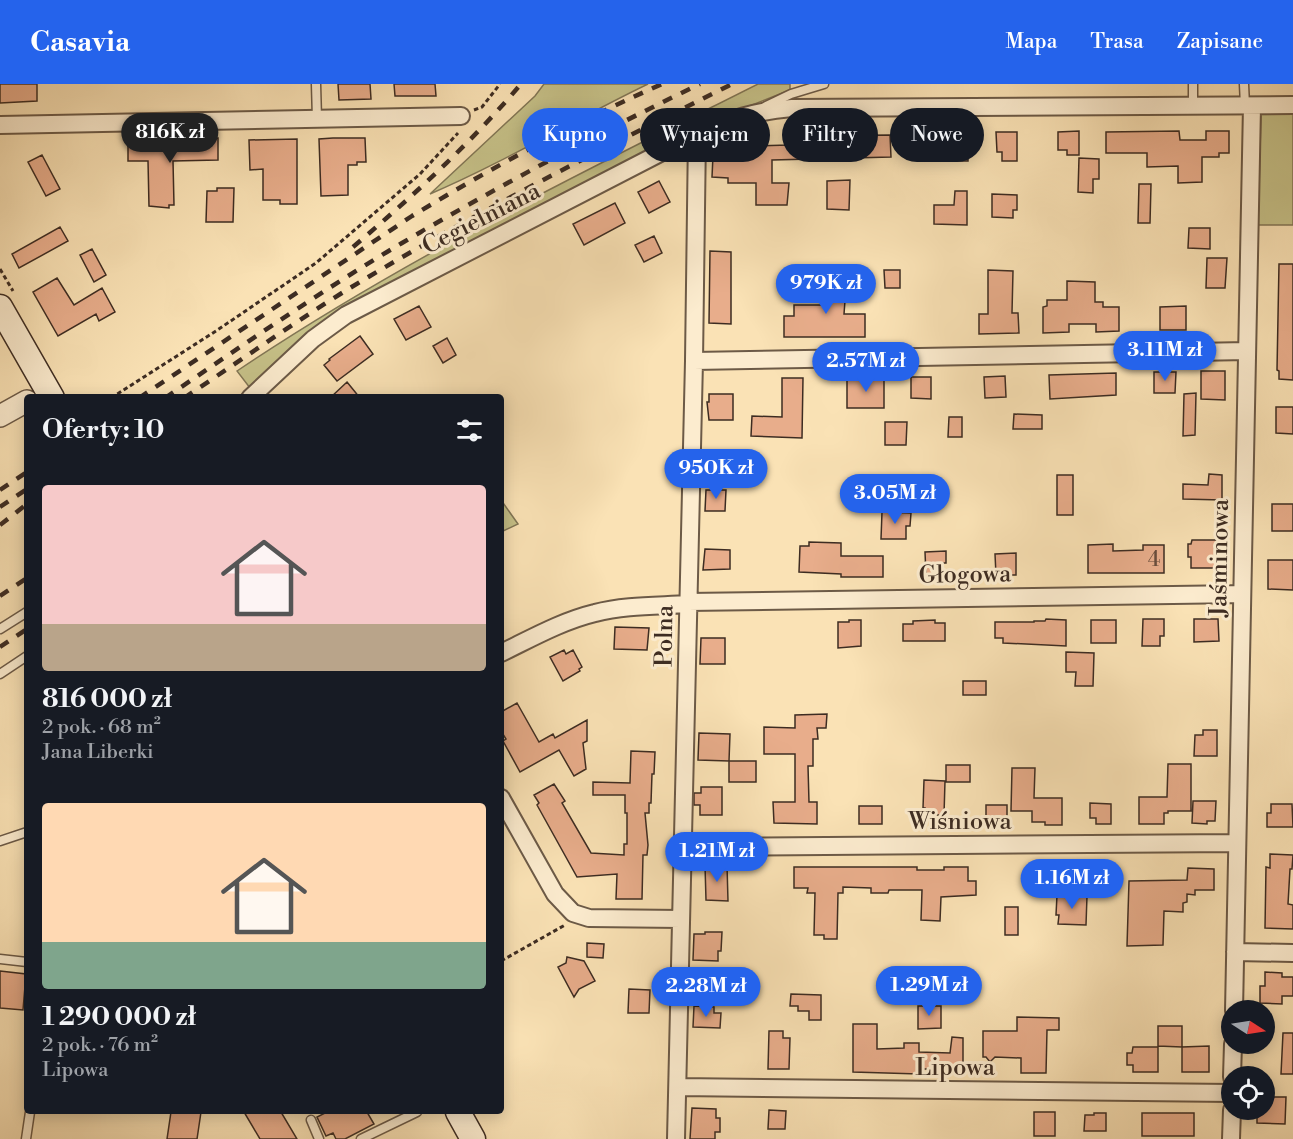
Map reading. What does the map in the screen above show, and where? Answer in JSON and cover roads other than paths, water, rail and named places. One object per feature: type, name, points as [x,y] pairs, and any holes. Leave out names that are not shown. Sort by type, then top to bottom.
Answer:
[{"type":"main road","points":[[0,307],[39,394]]},
{"type":"main road","points":[[459,1114],[473,1139]]},
{"type":"street","name":"Cegielniana","points":[[770,111],[813,108],[1293,105]]},
{"type":"street","name":"Jaśminowa","points":[[1234,1000],[1247,351],[1248,106]]},
{"type":"street","points":[[0,124],[317,119],[464,121]]},
{"type":"street","name":"Cegielniana","points":[[254,394],[314,339],[346,315],[643,162]]},
{"type":"street","name":"Polna","points":[[676,1139],[697,162]]},
{"type":"street","points":[[694,361],[1247,351]]},
{"type":"street","points":[[1,412],[24,403]]},
{"type":"street","name":"Głogowa","points":[[504,652],[562,624],[596,612],[688,603],[1242,594]]},
{"type":"street","points":[[504,803],[555,894],[568,909],[579,916],[598,918],[681,919]]},
{"type":"street","name":"Wiśniowa","points":[[683,847],[1237,843]]},
{"type":"street","points":[[1235,952],[1293,953]]},
{"type":"street","name":"Lipowa","points":[[678,1087],[1221,1092]]},
{"type":"street","points":[[1231,1139],[1232,1120]]},
{"type":"lane","points":[[316,84],[317,119]]},
{"type":"lane","points":[[761,108],[791,94],[824,84]]},
{"type":"lane","points":[[1193,84],[1193,107]]},
{"type":"lane","points":[[1244,84],[1248,106]]},
{"type":"lane","points":[[0,629],[24,614]]},
{"type":"lane","points":[[0,674],[24,658]]},
{"type":"lane","points":[[0,842],[24,833]]},
{"type":"lane","points":[[0,959],[24,962]]},
{"type":"lane","points":[[26,1139],[30,1114]]},
{"type":"lane","points":[[361,1139],[413,1114]]},
{"type":"lane","points":[[311,1120],[319,1139]]},
{"type":"railway","points":[[353,247],[440,169],[482,128],[521,84]]},
{"type":"railway","points":[[145,394],[412,216],[535,146],[662,84]]},
{"type":"railway","points":[[171,394],[312,299],[402,243],[549,160],[700,84]]},
{"type":"railway","points":[[190,394],[323,305],[414,250],[732,84]]},
{"type":"railway","points":[[0,490],[24,474]]},
{"type":"railway","points":[[0,507],[24,491]]},
{"type":"railway","points":[[0,525],[24,506]]},
{"type":"railway","points":[[0,596],[24,580]]},
{"type":"railway","points":[[0,647],[24,631]]}]
